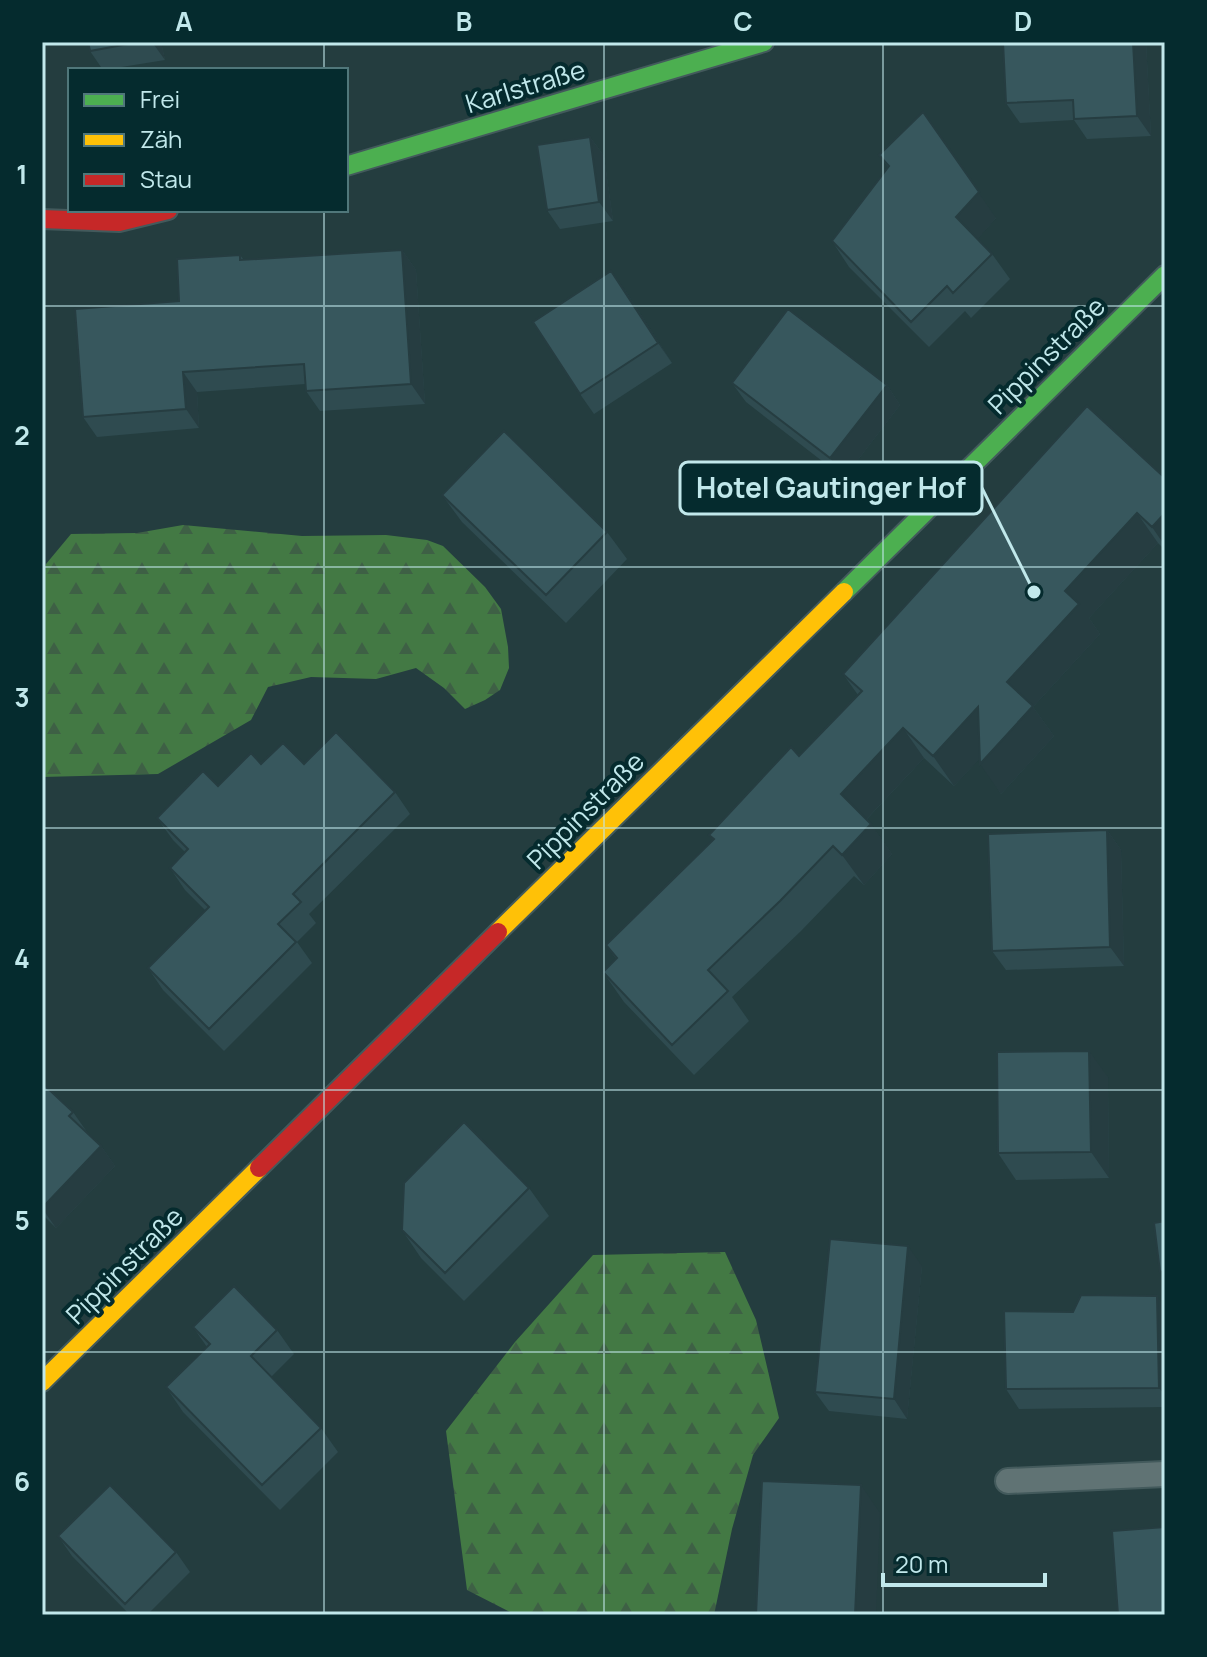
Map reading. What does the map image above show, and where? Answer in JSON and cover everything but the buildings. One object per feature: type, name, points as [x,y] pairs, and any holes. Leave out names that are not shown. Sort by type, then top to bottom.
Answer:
[{"type":"street","name":"Karlstraße","points":[[348,165],[752,44]]},
{"type":"street","points":[[42,219],[119,222],[160,212]]},
{"type":"street","name":"Pippinstraße","points":[[42,1382],[1165,275]]},
{"type":"lane","points":[[1008,1481],[1165,1474]]},
{"type":"green space","points":[[183,525],[302,536],[386,535],[427,540],[443,546],[485,587],[501,609],[509,668],[500,690],[465,709],[444,688],[416,668],[376,679],[311,677],[268,687],[251,720],[158,774],[42,777],[42,590],[46,564],[71,534],[137,533]]},
{"type":"green space","points":[[725,1252],[756,1320],[779,1418],[753,1455],[732,1529],[714,1615],[516,1615],[467,1590],[446,1431],[515,1342],[593,1255]]},
{"type":"traffic: fast","points":[[348,165],[764,42]]},
{"type":"traffic: fast","points":[[844,592],[1165,275]]},
{"type":"traffic: slow","points":[[498,932],[844,592]]},
{"type":"traffic: slow","points":[[42,1382],[259,1168]]},
{"type":"traffic: jam","points":[[42,219],[119,222],[160,212]]},
{"type":"traffic: jam","points":[[259,1168],[498,932]]},
{"type":"place","name":"Hotel Gautinger Hof","points":[[1034,592]]}]
